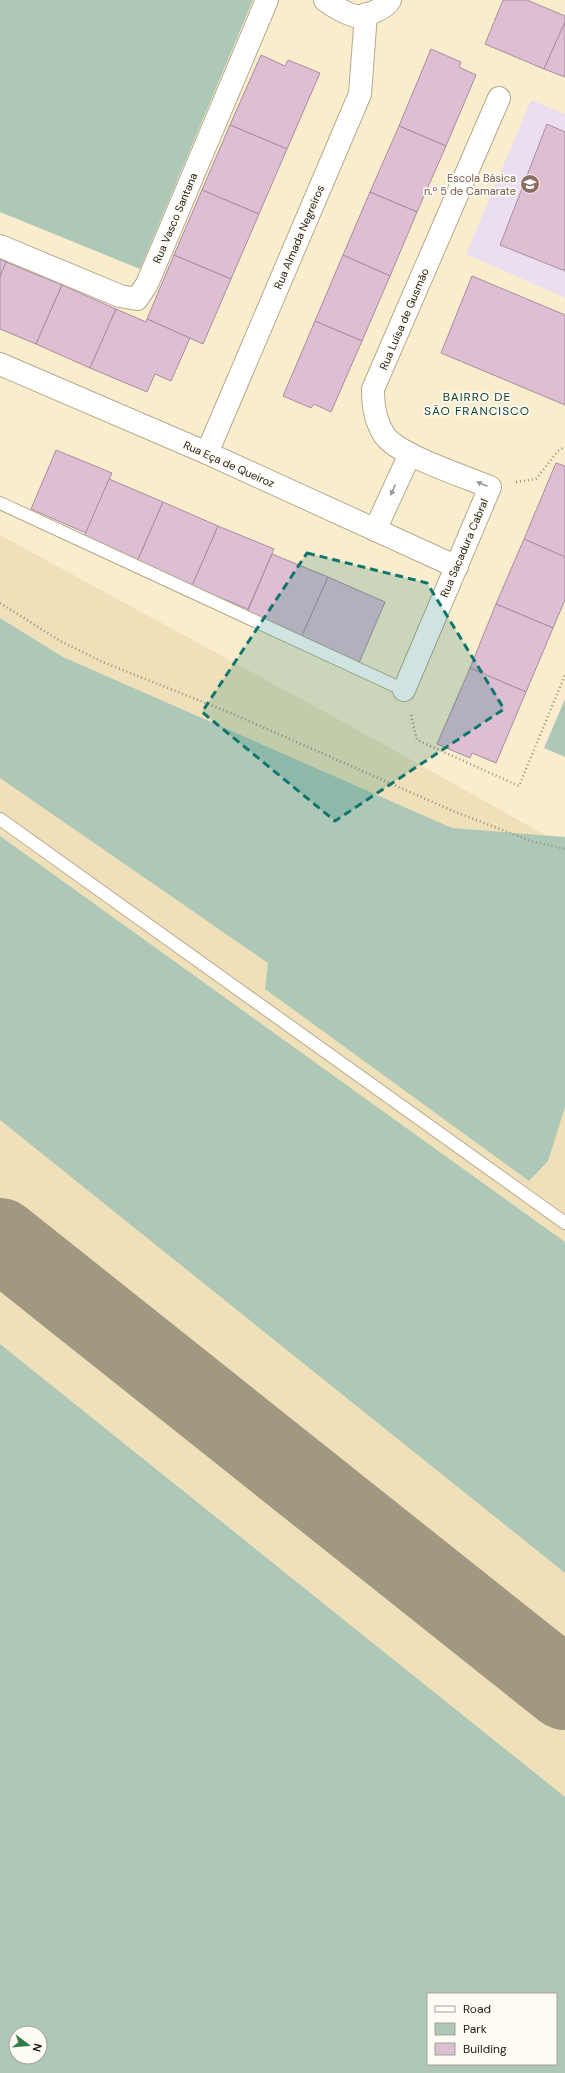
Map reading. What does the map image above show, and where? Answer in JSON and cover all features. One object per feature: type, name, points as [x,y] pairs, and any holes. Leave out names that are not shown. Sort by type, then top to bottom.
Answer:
[{"type":"street","name":"Rua Vasco Santana","points":[[0,246],[120,296],[137,299],[147,284],[268,0]]},
{"type":"street","points":[[324,0],[356,16],[366,14],[387,5],[390,0]]},
{"type":"street","name":"Rua Almada Negreiros","points":[[207,453],[360,94],[366,14]]},
{"type":"street","name":"Rua Luísa de Gusmão","points":[[410,454],[386,437],[373,408],[373,389],[499,98]]},
{"type":"street","name":"Rua Eça de Queiroz","points":[[0,364],[207,453],[457,567]]},
{"type":"street","points":[[375,530],[410,454]]},
{"type":"street","name":"Rua Sacadura Cabral","points":[[404,690],[490,488],[410,454]]},
{"type":"lane","points":[[0,503],[404,690]]},
{"type":"lane","points":[[0,819],[565,1224]]},
{"type":"path","points":[[490,488],[536,479],[558,451],[565,447]]},
{"type":"path","points":[[0,603],[62,642],[105,663],[233,714],[453,811],[531,841],[565,849]]},
{"type":"path","points":[[404,690],[417,740],[519,786],[565,675]]},
{"type":"highlighted area","points":[[307,553],[427,583],[504,709],[335,821],[202,712]]},
{"type":"shaded area","name":"Escola Básica n.º 5 de Camarate","points":[[531,100],[565,114],[565,298],[466,254]]},
{"type":"shaded area","points":[[0,535],[356,729],[545,835],[565,837],[565,2073],[0,2073]]},
{"type":"green space","points":[[0,0],[253,0],[140,269],[0,212]]},
{"type":"green space","points":[[0,618],[63,657],[452,828],[565,837],[565,1107],[548,1161],[529,1181],[265,989],[268,963],[0,778]]},
{"type":"green space","points":[[565,699],[565,757],[544,748]]},
{"type":"green space","points":[[0,836],[565,1242],[565,1573],[0,1120]]},
{"type":"green space","points":[[0,1344],[565,1797],[565,2073],[0,2073]]},
{"type":"building","points":[[503,0],[527,0],[565,16],[565,22],[544,69],[485,44]]},
{"type":"building","points":[[565,22],[565,77],[544,69]]},
{"type":"building","points":[[431,49],[461,62],[459,67],[476,75],[446,146],[399,126]]},
{"type":"building","points":[[261,55],[285,66],[288,60],[320,73],[287,149],[230,125]]},
{"type":"building","name":"Escola Básica n.º 5 de Camarate","points":[[547,124],[565,132],[565,271],[500,245]]},
{"type":"building","points":[[230,125],[287,149],[259,214],[202,190]]},
{"type":"building","points":[[399,126],[446,146],[417,212],[370,192]]},
{"type":"building","points":[[202,190],[259,214],[231,279],[174,255]]},
{"type":"building","points":[[370,192],[417,212],[390,276],[343,255]]},
{"type":"building","points":[[174,255],[231,279],[203,344],[147,319]]},
{"type":"building","points":[[343,255],[390,276],[362,341],[315,321]]},
{"type":"building","points":[[0,259],[6,262],[0,277]]},
{"type":"building","points":[[6,262],[62,285],[36,344],[0,329],[0,277]]},
{"type":"building","points":[[472,276],[565,315],[565,405],[441,353]]},
{"type":"building","points":[[62,285],[116,309],[90,368],[36,344]]},
{"type":"building","points":[[116,309],[146,322],[147,319],[190,338],[171,381],[155,374],[147,392],[90,368]]},
{"type":"building","points":[[315,321],[362,341],[331,412],[314,404],[311,408],[283,396]]},
{"type":"building","points":[[56,450],[112,473],[86,533],[31,509]]},
{"type":"building","points":[[556,463],[565,466],[565,557],[524,539]]},
{"type":"building","points":[[109,479],[163,502],[137,562],[83,539]]},
{"type":"building","points":[[163,502],[218,526],[192,586],[137,562]]},
{"type":"building","points":[[218,526],[274,549],[248,609],[192,586]]},
{"type":"building","points":[[524,539],[565,557],[565,600],[553,628],[496,604]]},
{"type":"building","points":[[272,554],[328,577],[301,638],[246,615]]},
{"type":"building","points":[[328,577],[385,602],[359,663],[301,638]]},
{"type":"building","points":[[496,604],[553,628],[526,692],[470,668]]},
{"type":"building","points":[[470,668],[526,692],[496,763],[472,753],[470,758],[437,744]]},
{"type":"taxiway","points":[[0,1239],[565,1689]]},
{"type":"place","name":"Escola Básica n.º 5 de Camarate","points":[[530,184]]},
{"type":"district","name":"BAIRRO DE SÃO FRANCISCO","points":[[477,404]]}]
